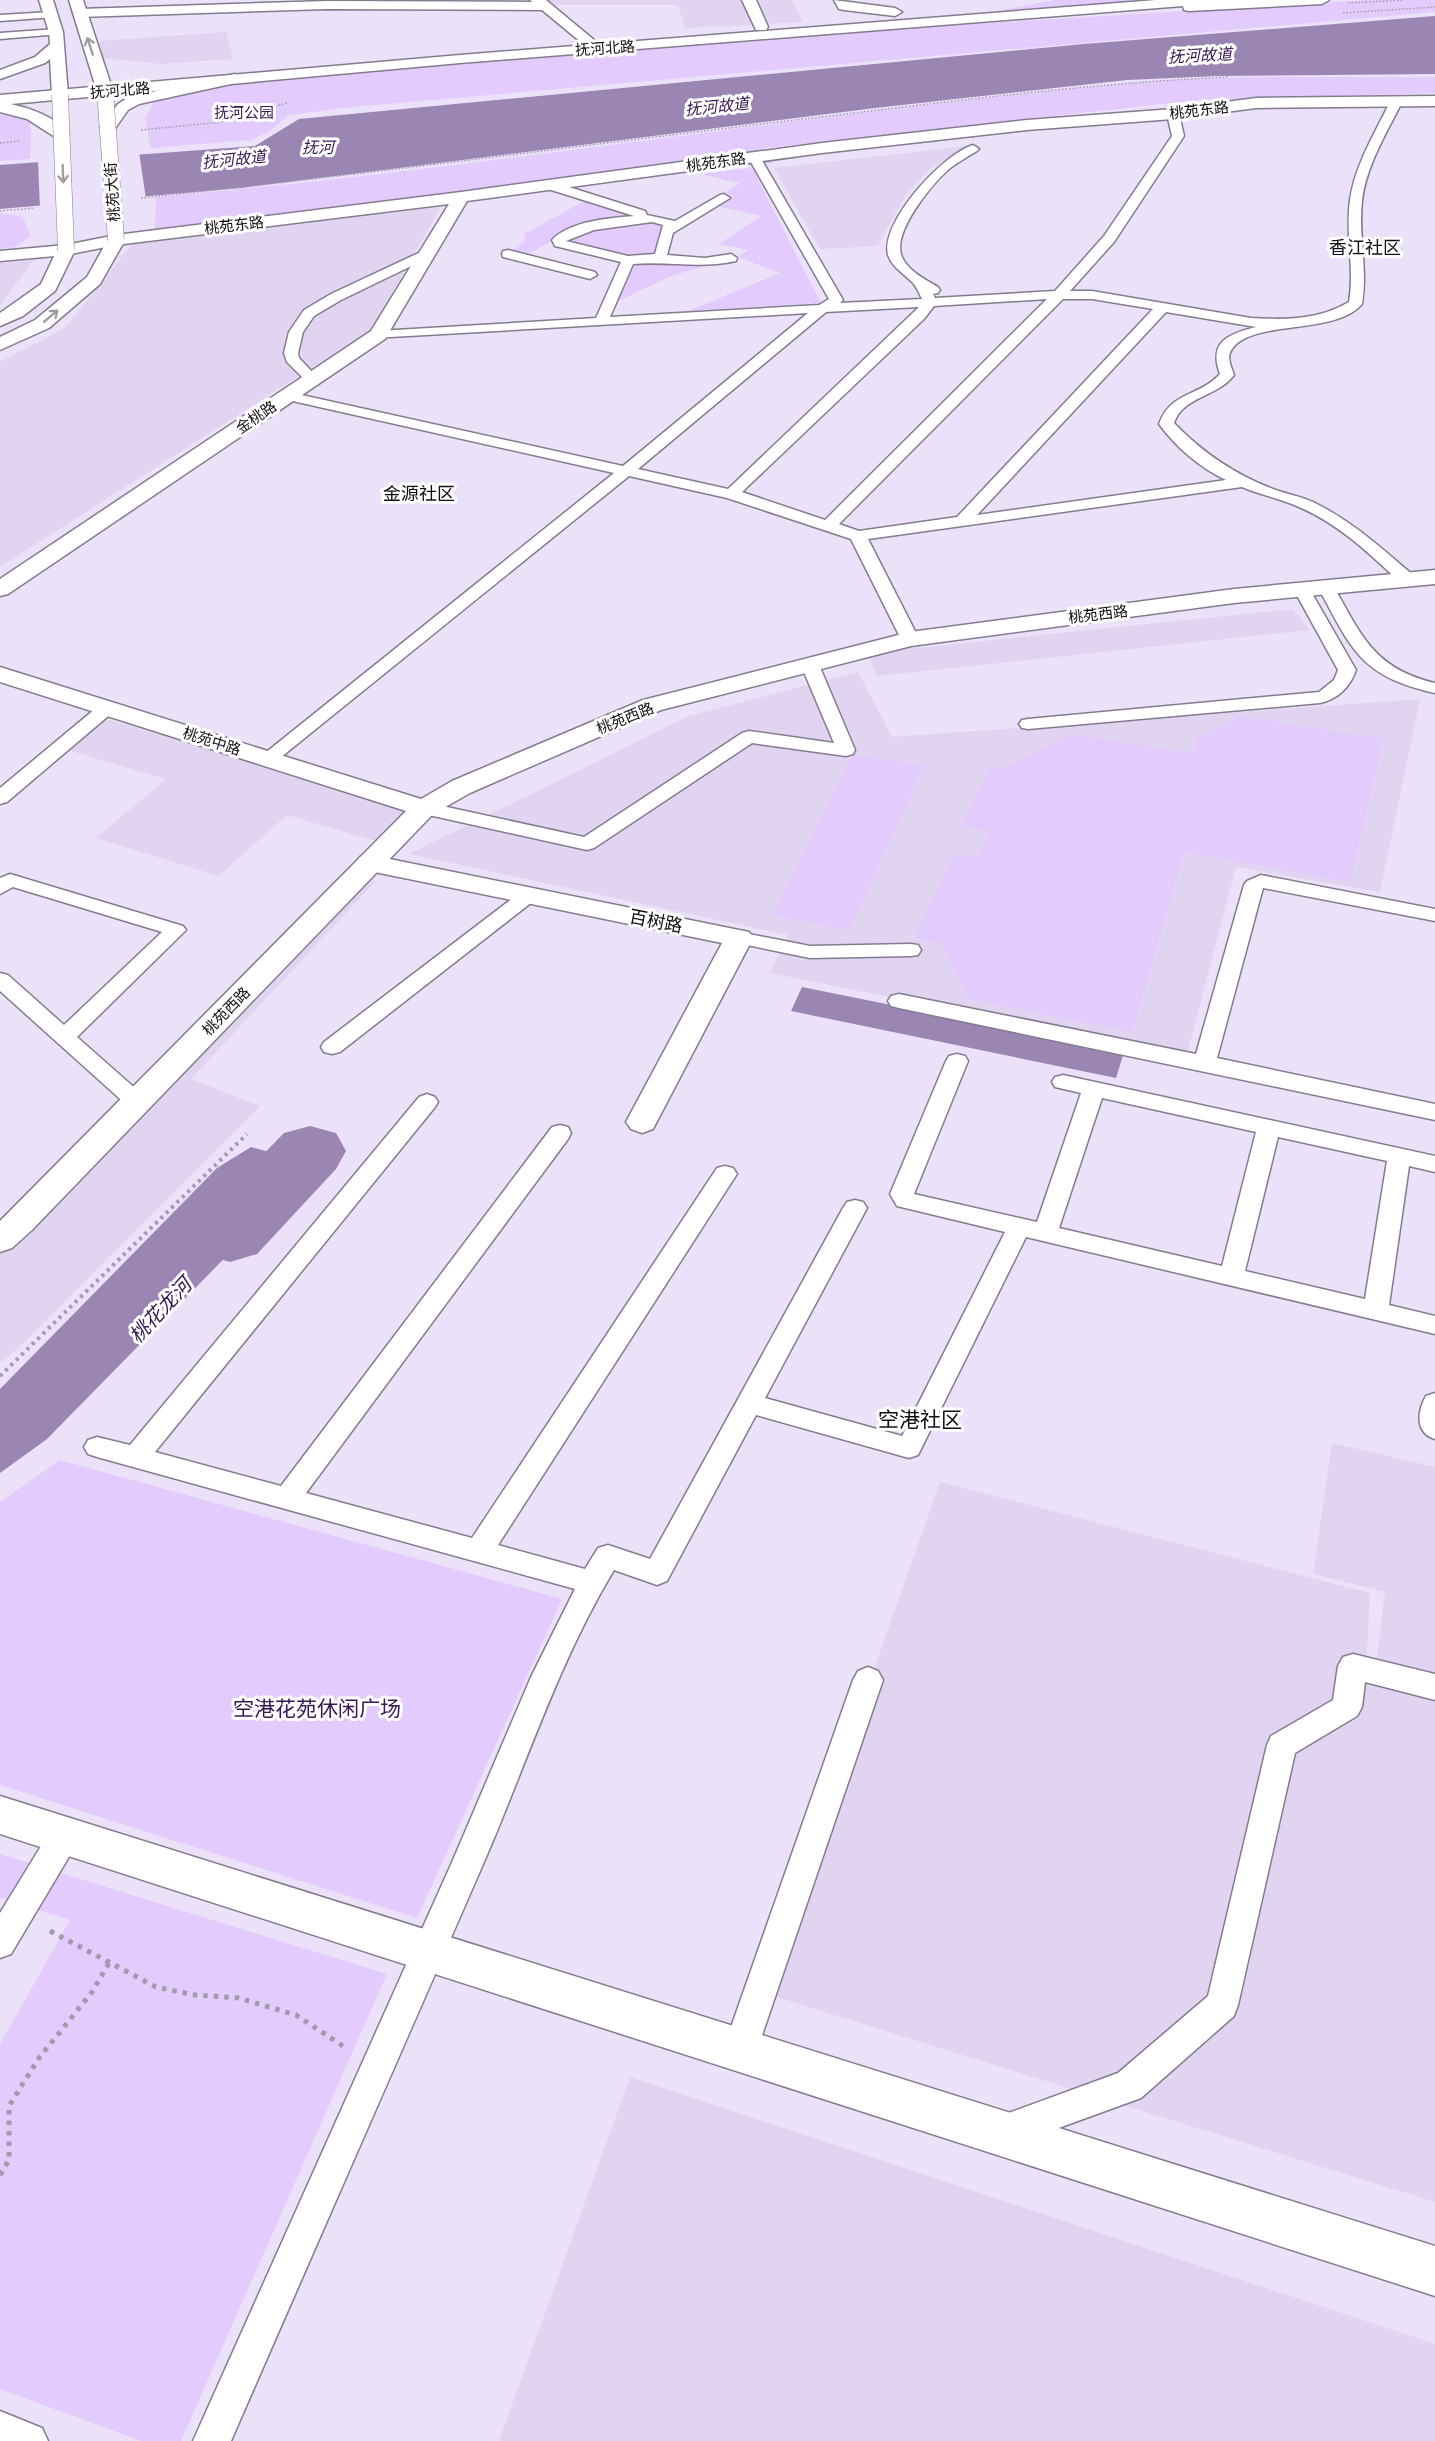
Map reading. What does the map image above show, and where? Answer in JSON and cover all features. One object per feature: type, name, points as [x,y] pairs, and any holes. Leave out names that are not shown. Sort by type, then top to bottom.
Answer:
[{"type":"street","points":[[0,320],[16,312],[49,287],[66,250],[57,39],[46,0]]},
{"type":"street","points":[[750,0],[760,27]]},
{"type":"street","points":[[842,0],[844,6],[895,12]]},
{"type":"street","name":"抚河北路","points":[[103,86],[586,40],[1048,7],[1209,0]]},
{"type":"street","points":[[1048,7],[1322,0]]},
{"type":"street","points":[[78,6],[540,3],[586,40]]},
{"type":"street","name":"桃苑大街","points":[[0,344],[42,324],[94,280],[116,240],[103,86],[78,6]]},
{"type":"street","name":"抚河北路","points":[[0,89],[59,89],[236,78],[1048,7]]},
{"type":"street","points":[[0,75],[40,60],[57,39]]},
{"type":"street","points":[[108,128],[123,107],[135,100],[236,78]]},
{"type":"street","name":"抚河北路","points":[[3,105],[59,89]]},
{"type":"street","name":"桃苑东路","points":[[0,256],[66,250],[116,240],[754,157],[1027,125],[1173,114],[1256,103],[1435,101]]},
{"type":"street","points":[[3,105],[46,122],[61,134]]},
{"type":"street","name":"金桃路","points":[[0,589],[378,335],[461,196]]},
{"type":"street","name":"桃苑西路","points":[[0,1240],[424,808],[461,787],[652,705],[910,639],[1314,588],[1435,577]]},
{"type":"street","name":"桃苑中路","points":[[0,674],[424,808]]},
{"type":"street","name":"百树路","points":[[370,863],[739,938]]},
{"type":"street","points":[[642,1122],[739,938]]},
{"type":"street","points":[[0,1815],[1435,2271]]},
{"type":"lane","points":[[0,18],[51,15]]},
{"type":"lane","points":[[0,36],[57,39]]},
{"type":"lane","points":[[1396,102],[1360,180],[1355,214],[1359,289],[1355,304],[1343,312],[1312,321],[1265,328],[1230,341],[1221,351],[1221,365],[1227,375],[1222,382],[1180,403],[1168,415],[1166,424],[1189,448],[1218,470],[1242,482],[1305,504],[1353,531],[1407,579]]},
{"type":"lane","points":[[828,526],[1059,295],[1108,239],[1178,136],[1173,114]]},
{"type":"lane","points":[[930,302],[920,282],[894,254],[895,241],[903,219],[944,167],[973,149]]},
{"type":"lane","points":[[268,758],[626,471],[823,308],[836,300],[754,157]]},
{"type":"lane","points":[[549,185],[670,223],[660,258]]},
{"type":"lane","points":[[668,231],[724,198]]},
{"type":"lane","points":[[537,253],[575,231],[604,224],[652,218]]},
{"type":"lane","points":[[508,254],[537,253],[560,243],[628,260],[660,258],[699,262],[731,258]]},
{"type":"lane","points":[[537,253],[590,275]]},
{"type":"lane","points":[[312,379],[292,359],[291,353],[296,332],[309,313],[336,297],[427,254]]},
{"type":"lane","points":[[601,322],[628,260]]},
{"type":"lane","points":[[920,282],[954,301]]},
{"type":"lane","points":[[378,335],[1059,295],[1092,295],[1251,322],[1277,324],[1312,321]]},
{"type":"lane","points":[[731,494],[920,316],[930,302]]},
{"type":"lane","points":[[962,521],[1163,307]]},
{"type":"lane","points":[[288,396],[731,494],[858,536],[1242,482]]},
{"type":"lane","points":[[858,536],[910,639]]},
{"type":"lane","points":[[1314,588],[1377,666],[1407,682],[1435,688]]},
{"type":"lane","points":[[1028,724],[1320,698],[1332,693],[1344,680],[1347,670],[1314,588]]},
{"type":"lane","points":[[424,808],[587,844],[749,737],[846,750],[810,664]]},
{"type":"lane","points":[[0,798],[107,708]]},
{"type":"lane","points":[[0,888],[10,880],[176,930],[64,1037]]},
{"type":"lane","points":[[1205,1063],[1254,885],[1261,881],[1435,915]]},
{"type":"lane","points":[[332,1047],[529,896]]},
{"type":"lane","points":[[739,938],[810,952],[911,950]]},
{"type":"lane","points":[[0,980],[137,1102]]},
{"type":"lane","points":[[899,1001],[1435,1112]]},
{"type":"lane","points":[[957,1061],[902,1194],[905,1200],[1435,1325]]},
{"type":"lane","points":[[1063,1082],[1435,1164]]},
{"type":"lane","points":[[1045,1233],[1094,1089]]},
{"type":"lane","points":[[136,1457],[427,1102]]},
{"type":"lane","points":[[1231,1276],[1269,1128]]},
{"type":"lane","points":[[287,1498],[560,1133]]},
{"type":"lane","points":[[1376,1311],[1399,1156]]},
{"type":"lane","points":[[479,1551],[725,1174]]},
{"type":"lane","points":[[212,2441],[429,1951],[546,1677],[592,1582],[608,1556],[657,1573],[855,1208]]},
{"type":"lane","points":[[749,1403],[909,1448],[1014,1238]]},
{"type":"lane","points":[[1435,1403],[1433,1427],[1435,1429]]},
{"type":"lane","points":[[97,1447],[592,1582]]},
{"type":"lane","points":[[999,2133],[1129,2086],[1222,2005],[1282,1744],[1347,1707],[1353,1666],[1435,1687]]},
{"type":"lane","points":[[740,2050],[868,1680]]},
{"type":"lane","points":[[0,1943],[65,1835]]},
{"type":"lane","points":[[0,2430],[29,2441]]},
{"type":"path","points":[[0,1376],[247,1134]]},
{"type":"path","points":[[18,1914],[156,1988],[195,1995],[239,1998],[296,2015],[377,2068]]},
{"type":"path","points":[[0,2175],[9,2160],[9,2106],[39,2058],[92,1992],[109,1963]]},
{"type":"shaded area","points":[[545,0],[792,0],[803,22],[685,28],[678,5],[549,5]]},
{"type":"shaded area","points":[[226,32],[233,59],[162,64],[102,58],[100,41]]},
{"type":"shaded area","points":[[968,146],[930,169],[904,197],[878,246],[820,249],[774,168]]},
{"type":"shaded area","points":[[441,207],[371,330],[0,567],[0,362],[65,328],[132,244]]},
{"type":"shaded area","points":[[33,260],[0,305],[0,263]]},
{"type":"shaded area","points":[[1293,609],[1309,630],[877,676],[867,653]]},
{"type":"shaded area","points":[[858,672],[892,737],[1420,699],[1380,892],[1236,867],[1186,1058],[770,973],[788,935],[409,854],[689,716]]},
{"type":"shaded area","points":[[106,719],[422,810],[386,844],[287,815],[219,876],[96,838],[166,779],[67,750]]},
{"type":"shaded area","points":[[359,878],[375,882],[191,1079],[260,1106],[19,1347],[0,1363],[0,1244]]},
{"type":"shaded area","points":[[1332,1443],[1435,1467],[1435,1680],[1376,1665],[1385,1592],[1313,1574]]},
{"type":"shaded area","points":[[940,1482],[1370,1593],[1366,1667],[1435,1684],[1435,2202],[760,1992]]},
{"type":"shaded area","points":[[630,2077],[1435,2344],[1435,2441],[499,2441]]},
{"type":"green space","points":[[1056,0],[1163,0],[970,16]]},
{"type":"green space","name":"抚河公园","points":[[1368,0],[1435,0],[1435,12],[352,107],[289,115],[268,132],[251,140],[150,148],[145,118],[156,99],[229,85],[308,75],[792,35]]},
{"type":"green space","points":[[1245,77],[1435,77],[1435,93],[1189,101],[764,148],[772,163],[435,203],[155,230],[156,197],[400,172],[1009,95],[1169,80]]},
{"type":"green space","points":[[0,114],[29,119],[30,159],[0,161]]},
{"type":"green space","points":[[752,168],[821,303],[688,311],[780,273],[738,257],[748,250],[719,244],[761,216],[716,206],[732,196],[725,193],[740,183],[699,174]]},
{"type":"green space","points":[[586,200],[641,217],[570,231],[525,256],[511,252],[525,240],[524,234]]},
{"type":"green space","points":[[0,213],[23,217],[30,236],[15,247],[0,249]]},
{"type":"green space","points":[[651,220],[666,224],[656,257],[630,258],[565,243],[564,240],[595,227]]},
{"type":"green space","points":[[668,262],[680,265],[710,265],[671,276],[615,301],[630,263]]},
{"type":"green space","points":[[1241,716],[1383,739],[1350,882],[1184,852],[1132,1032],[968,999],[940,943],[915,938],[953,853],[977,858],[989,831],[962,826],[988,769],[1011,765],[1069,734],[1193,753],[1197,737]]},
{"type":"green space","points":[[853,754],[924,766],[849,930],[772,915]]},
{"type":"green space","name":"空港花苑休闲广场","points":[[60,1460],[562,1599],[417,1918],[0,1785],[0,1502]]},
{"type":"green space","points":[[0,1854],[387,1974],[181,2441],[141,2441],[0,2389],[0,2044],[70,1920],[0,1898]]},
{"type":"water","name":"抚河","points":[[1435,16],[1435,74],[1217,76],[1127,80],[875,108],[241,188],[0,209],[0,165],[255,146],[299,119],[1084,44]]},
{"type":"water","points":[[802,987],[1124,1052],[1116,1078],[791,1011]]},
{"type":"water","points":[[251,1147],[316,1165],[47,1439],[0,1473],[0,1389],[217,1168]]},
{"type":"pier","points":[[139,152],[146,199],[40,209],[38,160]]},
{"type":"waterway","name":"桃花龙河","points":[[230,1235],[310,1151]]},
{"type":"district","name":"香江社区","points":[[1365,247]]},
{"type":"district","name":"金源社区","points":[[419,493]]},
{"type":"district","name":"空港社区","points":[[920,1419]]},
{"type":"water label","name":"抚河故道","points":[[1200,55]]},
{"type":"water label","name":"抚河故道","points":[[717,106]]},
{"type":"water label","name":"抚河故道","points":[[234,159]]}]
